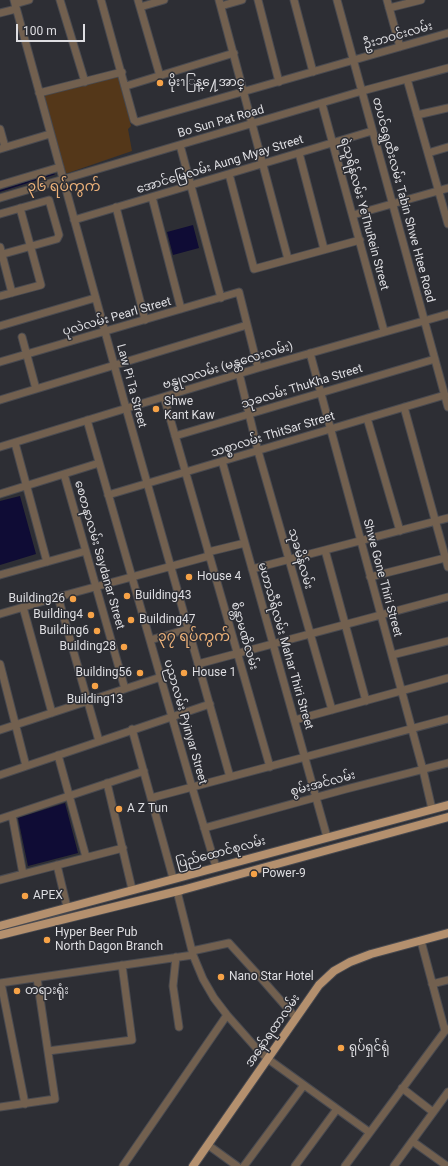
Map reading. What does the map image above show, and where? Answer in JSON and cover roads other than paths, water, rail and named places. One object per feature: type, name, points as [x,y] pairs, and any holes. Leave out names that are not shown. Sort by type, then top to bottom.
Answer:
[{"type":"main road","name":"ပြည်ထောင်စုလမ်း","points":[[0,926],[132,889],[448,805]]},
{"type":"main road","name":"ပြည်ထောင်စုလမ်း","points":[[0,935],[177,891],[448,818]]},
{"type":"main road","points":[[228,864],[232,876]]},
{"type":"main road","name":"အနော်ရထာလမ်း","points":[[193,1166],[319,984],[334,971],[350,962],[372,954],[448,933]]},
{"type":"street","points":[[0,13],[15,4],[29,0]]},
{"type":"street","points":[[60,0],[85,82]]},
{"type":"street","points":[[101,0],[126,86],[234,53]]},
{"type":"street","points":[[160,76],[139,3],[164,0]]},
{"type":"street","points":[[242,0],[220,3],[288,259]]},
{"type":"street","points":[[258,0],[279,82]]},
{"type":"street","points":[[294,0],[313,72]]},
{"type":"street","name":"တပင်ရွှေထီးလမ်း Tabin Shwe Htee Road","points":[[337,0],[392,203],[445,386],[445,395],[448,407]]},
{"type":"street","points":[[387,0],[400,47]]},
{"type":"street","points":[[389,8],[421,0]]},
{"type":"street","name":"Law Pi Ta Street","points":[[15,4],[114,366],[230,777]]},
{"type":"street","name":"ဦးဘဝင်းလမ်း","points":[[126,86],[134,120],[137,122],[448,34]]},
{"type":"street","name":"Bo Sun Pat Road","points":[[0,198],[362,91],[448,68]]},
{"type":"street","points":[[39,93],[122,72]]},
{"type":"street","points":[[407,79],[448,224]]},
{"type":"street","name":"ရဲသူရိန်လမ်း YeThuRein Street","points":[[322,104],[334,143],[384,331]]},
{"type":"street","points":[[417,116],[448,108]]},
{"type":"street","points":[[0,129],[2,148],[50,134]]},
{"type":"street","name":"အောင်မြေလမ်း Aung Myay Street","points":[[74,220],[372,131]]},
{"type":"street","points":[[180,145],[192,185],[221,298]]},
{"type":"street","points":[[428,153],[448,147]]},
{"type":"street","points":[[299,153],[324,249]]},
{"type":"street","points":[[0,185],[60,167]]},
{"type":"street","points":[[229,174],[254,269],[360,240]]},
{"type":"street","points":[[353,215],[448,188]]},
{"type":"street","points":[[152,197],[181,309]]},
{"type":"street","points":[[0,214],[46,201],[50,202],[59,238],[1,255]]},
{"type":"street","points":[[116,207],[145,320]]},
{"type":"street","points":[[0,296],[41,285],[20,208]]},
{"type":"street","points":[[0,247],[12,293]]},
{"type":"street","name":"ပုလဲလမ်း Pearl Street","points":[[0,362],[239,292],[247,325]]},
{"type":"street","points":[[0,326],[96,298]]},
{"type":"street","name":"ဗန္ဓုလလမ်း (မန္တလေးလမ်း)","points":[[0,447],[239,373],[448,314]]},
{"type":"street","points":[[0,400],[247,325],[258,368]]},
{"type":"street","points":[[22,337],[36,389]]},
{"type":"street","name":"Shwe Gone Thiri Street","points":[[310,353],[423,770],[432,809]]},
{"type":"street","name":"သုခလမ်း ThuKha Street","points":[[175,436],[436,359]]},
{"type":"street","name":"သုခမိန်လမ်း","points":[[239,373],[288,560],[332,710]]},
{"type":"street","name":"သစ္စာလမ်း ThitSar Street","points":[[108,495],[445,395]]},
{"type":"street","name":"စိန္တာမဏိလမ်း","points":[[164,397],[270,767]]},
{"type":"street","points":[[404,407],[448,568]]},
{"type":"street","points":[[367,418],[400,531]]},
{"type":"street","name":"ပညာလမ်း Pyinyar Street","points":[[87,420],[216,867]]},
{"type":"street","points":[[15,443],[48,562]]},
{"type":"street","name":"မဟာသီရိလမ်း Mahar Thiri Street","points":[[222,461],[327,837]]},
{"type":"street","points":[[0,494],[99,463]]},
{"type":"street","name":"စေတနာလမ်း Saydanar Street","points":[[64,474],[125,689]]},
{"type":"street","points":[[252,569],[448,518]]},
{"type":"street","points":[[0,614],[170,566],[245,543]]},
{"type":"street","points":[[325,550],[366,701]]},
{"type":"street","points":[[0,575],[86,551]]},
{"type":"street","points":[[370,577],[445,558]]},
{"type":"street","points":[[58,597],[99,741]]},
{"type":"street","points":[[198,664],[448,597]]},
{"type":"street","points":[[23,607],[52,713]]},
{"type":"street","points":[[150,640],[188,629]]},
{"type":"street","points":[[392,655],[448,641]]},
{"type":"street","points":[[0,664],[3,689],[26,766]]},
{"type":"street","points":[[0,730],[161,678]]},
{"type":"street","points":[[295,720],[448,678]]},
{"type":"street","points":[[0,774],[210,704]]},
{"type":"street","points":[[151,798],[448,719]]},
{"type":"street","points":[[132,729],[173,878]]},
{"type":"street","points":[[58,755],[86,857]]},
{"type":"street","name":"စွမ်းအင်လမ်း","points":[[204,828],[316,797],[448,764]]},
{"type":"street","points":[[0,819],[144,771]]},
{"type":"street","points":[[107,783],[132,889]]},
{"type":"street","points":[[422,812],[425,824]]},
{"type":"street","points":[[12,815],[23,874]]},
{"type":"street","points":[[0,880],[123,848]]},
{"type":"street","points":[[57,865],[67,907]]},
{"type":"street","points":[[177,891],[192,953],[203,979],[214,998],[227,1015],[268,1059],[369,1132]]},
{"type":"street","points":[[345,1166],[446,1030],[421,940]]},
{"type":"street","points":[[25,1104],[1,983],[176,957],[229,943],[296,1018]]},
{"type":"street","points":[[176,957],[172,986],[179,1027]]},
{"type":"street","points":[[48,1051],[132,1040],[122,965]]},
{"type":"street","points":[[0,1107],[55,1099],[37,978]]},
{"type":"street","points":[[432,984],[448,980]]},
{"type":"street","points":[[122,1166],[227,1015]]},
{"type":"street","points":[[244,1166],[304,1085]]},
{"type":"street","points":[[402,1088],[433,1112]]},
{"type":"street","points":[[394,1166],[448,1092]]},
{"type":"street","points":[[295,1166],[337,1109]]},
{"type":"street","points":[[412,1141],[447,1164]]},
{"type":"street","points":[[208,1145],[237,1166]]},
{"type":"waterway","points":[[0,191],[54,174]]},
{"type":"place","name":"မိုးၫြန္႔ေအာင္","points":[[160,83]]},
{"type":"place","name":"Shwe Kant Kaw","points":[[156,409]]},
{"type":"place","name":"House 4","points":[[189,577]]},
{"type":"place","name":"Building43","points":[[127,596]]},
{"type":"place","name":"Building26","points":[[73,599]]},
{"type":"place","name":"Building4","points":[[91,615]]},
{"type":"place","name":"Building47","points":[[131,620]]},
{"type":"place","name":"Building6","points":[[97,631]]},
{"type":"place","name":"Building28","points":[[124,647]]},
{"type":"place","name":"Building56","points":[[140,673]]},
{"type":"place","name":"House 1","points":[[184,673]]},
{"type":"place","name":"Building13","points":[[95,686]]},
{"type":"place","name":"A Z Tun","points":[[119,809]]},
{"type":"place","name":"Power-9","points":[[254,874]]},
{"type":"place","name":"APEX","points":[[25,896]]},
{"type":"place","name":"Hyper Beer Pub North Dagon Branch","points":[[47,940]]},
{"type":"place","name":"Nano Star Hotel","points":[[221,977]]},
{"type":"place","name":"တရားရုံး","points":[[17,991]]},
{"type":"place","name":"ရုပ်ရှင်ရုံ","points":[[341,1048]]},
{"type":"district","name":"၃၆ ရပ်ကွက်","points":[[64,187]]},
{"type":"district","name":"၃၇ ရပ်ကွက်","points":[[194,637]]}]
